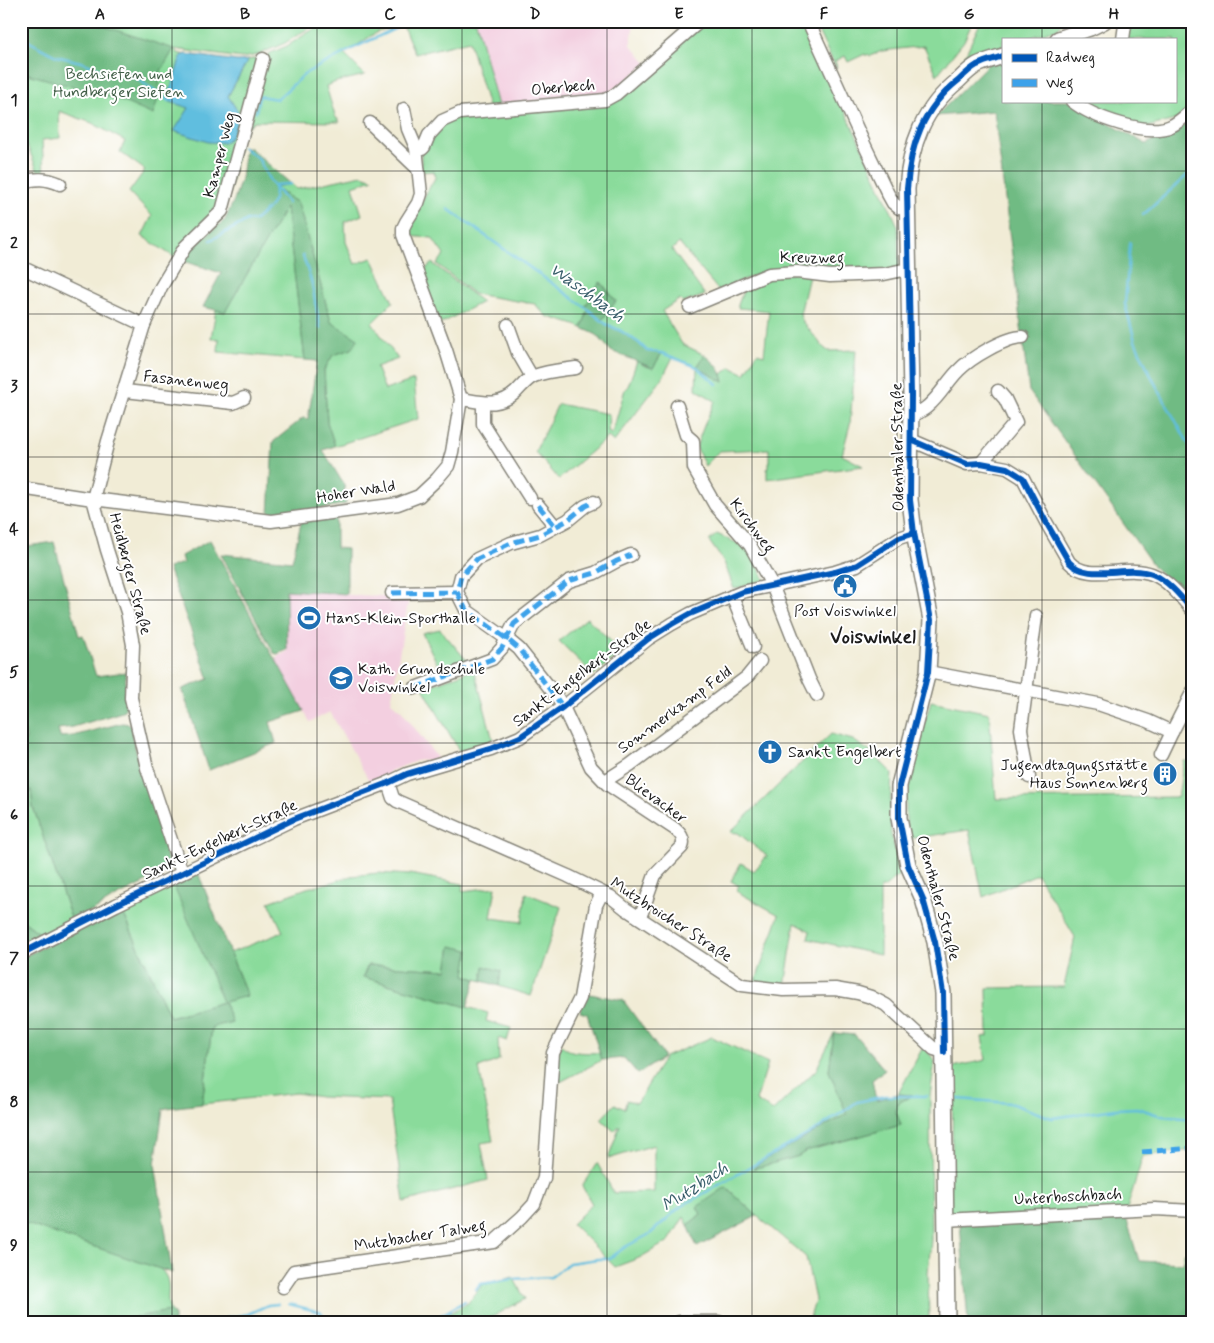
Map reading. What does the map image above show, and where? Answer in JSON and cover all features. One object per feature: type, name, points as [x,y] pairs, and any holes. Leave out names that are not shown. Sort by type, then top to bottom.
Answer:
[{"type":"main road","points":[[1061,38],[1104,21]]},
{"type":"main road","name":"Odenthaler Straße","points":[[947,1322],[943,993],[935,942],[923,899],[908,865],[899,818],[899,786],[928,672],[931,620],[914,533],[910,500],[911,416],[907,209],[911,157],[916,139],[928,113],[943,93],[976,66],[1002,56]]},
{"type":"street","name":"Oberbech","points":[[416,148],[422,149],[424,147],[429,135],[442,121],[460,113],[605,100],[616,94],[700,21]]},
{"type":"street","points":[[808,21],[888,194],[897,207],[907,209]]},
{"type":"street","points":[[1123,38],[1125,25]]},
{"type":"street","name":"Kamper Weg","points":[[93,499],[108,441],[144,325],[161,287],[185,247],[222,211],[263,59]]},
{"type":"street","points":[[1074,102],[1093,114],[1117,123],[1159,129],[1171,126],[1193,109]]},
{"type":"street","points":[[404,108],[408,129],[416,148],[418,169]]},
{"type":"street","points":[[370,123],[418,169]]},
{"type":"street","name":"Hoher Wald","points":[[93,499],[272,521],[398,504],[419,496],[437,479],[448,466],[461,399],[446,350],[403,235],[406,222],[418,203],[421,194],[418,169]]},
{"type":"street","points":[[21,182],[32,179],[49,180],[60,184]]},
{"type":"street","points":[[21,267],[144,325]]},
{"type":"street","name":"Kreuzweg","points":[[690,307],[768,274],[797,272],[830,276],[884,274],[908,269]]},
{"type":"street","points":[[508,325],[518,353],[532,377]]},
{"type":"street","points":[[911,416],[927,408],[942,392],[958,370],[971,360],[1007,340],[1023,337]]},
{"type":"street","points":[[461,399],[495,403],[510,397],[532,377],[576,368]]},
{"type":"street","name":"Fasanenweg","points":[[125,391],[233,403],[244,398]]},
{"type":"street","points":[[981,464],[1016,422],[1006,399],[998,391]]},
{"type":"street","points":[[483,403],[483,424],[534,502],[555,526]]},
{"type":"street","name":"Kirchweg","points":[[677,406],[686,435],[693,441],[694,468],[698,477],[716,505],[750,545],[772,585],[817,695]]},
{"type":"street","points":[[911,440],[967,464],[1007,468],[1023,478],[1046,522],[1069,562],[1074,567],[1088,572],[1115,571],[1153,574],[1174,590],[1193,610]]},
{"type":"street","name":"Heidberger Straße","points":[[21,488],[93,499],[127,612],[133,645],[131,698],[147,768],[182,873]]},
{"type":"street","points":[[392,593],[457,592],[461,576],[477,559],[511,543],[540,535],[568,520],[585,506],[594,502]]},
{"type":"street","name":"Sankt-Engelbert-Straße","points":[[21,954],[294,819],[407,774],[491,749],[520,737],[563,707],[648,639],[690,614],[732,596],[857,565],[899,538],[914,533]]},
{"type":"street","points":[[415,688],[492,659],[502,648],[514,624],[569,581],[595,574],[617,561],[632,555]]},
{"type":"street","name":"Blievacker","points":[[457,592],[466,610],[520,649],[563,707],[591,766],[605,781],[681,834],[683,838],[681,849],[655,875],[642,912],[638,917]]},
{"type":"street","points":[[732,596],[753,647]]},
{"type":"street","points":[[1029,777],[1021,729],[1036,616]]},
{"type":"street","name":"Sommerkamp Feld","points":[[605,781],[630,765],[747,677],[760,661]]},
{"type":"street","points":[[928,672],[1098,704],[1148,721],[1172,732]]},
{"type":"street","points":[[1161,755],[1193,691]]},
{"type":"street","name":"Mutzbroicher Straße","points":[[388,783],[393,798],[397,801],[533,860],[611,897],[742,986],[783,990],[835,989],[871,997],[886,1005],[934,1049],[944,1052]]},
{"type":"street","name":"Mutzbacher Talweg","points":[[283,1286],[294,1271],[494,1242],[534,1204],[544,1178],[553,1054],[580,998],[596,905],[602,893]]},
{"type":"street","name":"Unterboschbach","points":[[945,1220],[1155,1209],[1193,1211]]},
{"type":"street","points":[[679,1322],[720,1322]]},
{"type":"shaded area","points":[[476,21],[634,21],[631,45],[647,63],[621,85],[604,95],[498,106]]},
{"type":"shaded area","name":"Kath. Grundschule Voiswinkel","points":[[286,589],[351,595],[409,597],[391,702],[401,710],[438,759],[430,761],[419,760],[390,771],[384,778],[371,784],[330,712],[310,722],[275,658],[288,651],[286,649]]},
{"type":"green space","name":"Bechsiefen und Hundberger Siefen","points":[[21,21],[320,21],[285,43],[257,55],[242,58],[174,49],[178,53],[185,55],[228,96],[248,60],[257,58],[228,198],[174,257],[142,236],[152,216],[129,192],[145,170],[120,152],[125,141],[92,123],[59,111],[60,138],[42,140],[44,173],[39,174],[29,150],[21,137]]},
{"type":"green space","points":[[21,21],[88,21],[174,49],[161,71],[157,102],[153,115],[119,100],[21,72]]},
{"type":"green space","points":[[326,21],[476,21],[498,106],[488,107],[469,41],[415,54],[403,26],[377,32],[344,54],[365,75],[326,86],[335,116],[340,122],[254,121],[249,126],[268,54],[287,46]]},
{"type":"green space","points":[[705,21],[804,21],[898,226],[899,269],[840,275],[831,274],[831,268],[814,265],[813,273],[796,271],[793,268],[758,274],[718,290],[679,243],[672,250],[705,295],[683,303],[680,299],[662,311],[682,344],[705,355],[697,367],[673,357],[662,379],[614,442],[608,437],[559,479],[535,452],[558,404],[609,414],[608,432],[612,434],[625,389],[628,386],[637,361],[653,368],[662,353],[647,351],[639,343],[602,320],[616,301],[601,282],[585,307],[588,310],[582,328],[546,316],[535,304],[474,294],[437,264],[444,255],[432,238],[407,236],[406,227],[419,208],[435,178],[434,171],[421,172],[421,152],[427,141],[443,124],[457,116],[611,102]]},
{"type":"green space","points":[[813,21],[973,21],[964,41],[937,75],[924,46],[882,51],[870,56],[865,54],[848,62],[845,56],[835,61],[836,68]]},
{"type":"green space","points":[[981,21],[1064,21],[1057,29],[1028,38],[1002,38],[1002,46],[963,60]]},
{"type":"green space","points":[[1133,21],[1193,21],[1193,109],[1183,118],[1143,128],[1075,102],[1176,102],[1176,38],[1124,38]]},
{"type":"green space","points":[[1002,59],[1002,102],[1071,102],[1146,144],[1193,122],[1193,605],[1173,588],[1155,568],[1029,391],[994,111],[936,116],[988,64]]},
{"type":"green space","points":[[245,147],[250,148],[291,184],[273,187],[298,203],[331,322],[358,339],[352,349],[333,355],[324,370],[327,422],[335,446],[323,450],[344,485],[346,504],[269,515],[273,442],[303,418],[308,419],[317,361],[305,360],[286,207],[225,312],[203,307],[221,273],[180,260],[190,248],[225,220],[241,179]]},
{"type":"green space","points":[[362,175],[373,179],[353,186],[362,215],[345,222],[346,242],[355,264],[372,258],[393,302],[372,323],[398,359],[376,367],[385,390],[414,380],[418,419],[335,446],[327,422],[324,370],[333,355],[352,349],[331,322],[298,203],[273,187],[291,184],[297,189]]},
{"type":"green space","points":[[286,206],[305,360],[218,352],[219,339],[211,338],[216,310],[225,312]]},
{"type":"green space","points":[[432,263],[482,302],[440,324],[421,273]]},
{"type":"green space","points":[[798,273],[809,276],[800,314],[802,321],[828,351],[856,350],[850,424],[842,455],[863,466],[767,479],[769,449],[719,451],[705,466],[696,447],[715,401],[696,389],[697,367],[724,382],[722,374],[731,367],[745,374],[757,353],[764,355],[769,311],[738,308],[745,286],[768,276]]},
{"type":"green space","points":[[600,282],[616,301],[602,320],[639,343],[647,351],[662,353],[653,368],[611,351],[597,335],[582,328],[588,310],[585,307]]},
{"type":"green space","points":[[705,355],[717,367],[724,382],[697,367]]},
{"type":"green space","points":[[336,515],[336,548],[347,549],[347,594],[286,590],[287,650],[277,654],[274,653],[221,554],[292,561],[302,519]]},
{"type":"green space","points":[[717,534],[750,549],[765,580],[734,589],[724,562],[709,541]]},
{"type":"green space","points":[[210,540],[304,711],[270,722],[276,743],[209,770],[182,689],[209,679],[168,568],[183,563],[181,556]]},
{"type":"green space","points":[[54,542],[79,636],[83,635],[96,676],[126,672],[126,707],[122,712],[73,727],[58,729],[60,737],[73,736],[122,723],[129,724],[132,728],[132,737],[161,827],[168,864],[166,870],[160,875],[72,921],[33,807],[31,790],[21,790],[21,741],[26,740],[25,732],[21,732],[21,547]]},
{"type":"green space","points":[[587,618],[622,652],[594,675],[559,641]]},
{"type":"green space","points":[[440,629],[469,663],[444,671],[440,669],[422,633]]},
{"type":"green space","points":[[474,669],[493,740],[481,744],[482,746],[460,752],[423,688]]},
{"type":"green space","points":[[931,701],[989,713],[996,799],[1178,797],[1184,761],[1193,762],[1193,1150],[1143,1156],[1126,1212],[948,1218],[952,1157],[953,1067],[986,1060],[982,1037],[988,1036],[987,988],[1064,987],[1075,937],[1037,874],[983,897],[969,830],[907,839],[907,788],[914,755]]},
{"type":"green space","points":[[831,734],[853,740],[872,753],[892,773],[891,834],[901,873],[884,888],[880,888],[880,955],[808,939],[810,931],[795,923],[785,986],[755,983],[779,915],[736,891],[739,886],[731,881],[741,863],[754,871],[767,856],[738,833],[730,832]]},
{"type":"green space","points":[[31,789],[33,807],[72,921],[43,936],[21,919],[21,790]]},
{"type":"green space","points":[[197,870],[247,996],[224,1002],[232,1022],[212,1027],[202,1104],[163,1109],[155,1164],[172,1273],[21,1222],[21,958],[121,908],[170,1017],[223,1002],[172,882]]},
{"type":"green space","points":[[378,873],[410,874],[463,884],[462,891],[496,887],[491,918],[522,922],[526,893],[561,907],[531,996],[499,986],[500,971],[484,967],[482,981],[465,975],[451,946],[447,970],[368,965],[363,977],[488,1013],[486,1021],[511,1028],[507,1041],[498,1038],[499,1060],[479,1068],[493,1141],[481,1143],[488,1180],[404,1202],[389,1100],[320,1097],[296,1093],[202,1104],[212,1027],[232,1022],[223,1002],[170,1017],[121,908],[172,882],[247,995],[230,953],[283,932],[269,902],[307,888],[351,876]]},
{"type":"green space","points":[[21,919],[43,936],[21,947]]},
{"type":"green space","points":[[451,946],[469,950],[465,975],[476,979],[467,1007],[363,977],[368,965],[447,970]]},
{"type":"green space","points":[[484,966],[501,971],[499,986],[482,981]]},
{"type":"green space","points":[[584,993],[623,1000],[663,1055],[663,1058],[638,1074],[624,1058],[602,1060],[587,1014],[580,1012]]},
{"type":"green space","points":[[834,1033],[829,1071],[847,1114],[761,1162],[754,1168],[799,1156],[806,1151],[901,1125],[896,1112],[898,1103],[912,1095],[898,1094],[922,1049],[925,1048],[935,1061],[930,1096],[931,1240],[928,1273],[929,1322],[809,1322],[815,1300],[806,1257],[726,1187],[698,1208],[701,1214],[688,1225],[684,1217],[669,1241],[639,1258],[615,1267],[572,1224],[592,1204],[582,1186],[597,1163],[614,1193],[654,1192],[654,1145],[608,1159],[620,1125],[614,1131],[601,1119],[615,1104],[624,1109],[627,1100],[637,1103],[665,1057],[712,1037],[768,1063],[756,1101],[773,1111],[816,1070]]},
{"type":"green space","points":[[834,1033],[855,1035],[885,1070],[872,1080],[876,1100],[898,1094],[913,1095],[898,1103],[896,1112],[901,1125],[806,1151],[799,1156],[753,1169],[761,1162],[847,1114],[829,1071]]},
{"type":"green space","points":[[562,1045],[574,1052],[600,1053],[602,1060],[562,1081],[556,1082],[556,1056]]},
{"type":"green space","points":[[726,1187],[757,1216],[697,1247],[688,1225],[701,1214],[697,1207]]},
{"type":"green space","points":[[1125,1214],[1139,1261],[1184,1263],[1183,1253],[1193,1253],[1193,1322],[968,1322],[960,1224]]},
{"type":"green space","points":[[21,1222],[159,1268],[167,1278],[170,1311],[107,1322],[21,1322]]},
{"type":"green space","points":[[513,1277],[525,1299],[483,1322],[440,1322],[439,1319],[468,1303],[483,1284]]},
{"type":"green space","points":[[170,1311],[174,1314],[174,1322],[107,1322]]},
{"type":"water","points":[[182,55],[237,61],[248,60],[228,96],[241,116],[230,138],[224,143],[208,142],[174,131],[189,108],[167,101],[180,59]]},
{"type":"waterway","name":"Waschbach","points":[[21,21],[21,28]]},
{"type":"waterway","points":[[256,112],[259,96],[277,99],[306,73],[405,24],[417,21]]},
{"type":"waterway","name":"Waschbach","points":[[21,29],[22,35],[30,42],[56,56],[81,62],[113,74],[133,76],[169,101]]},
{"type":"waterway","name":"Waschbach","points":[[242,147],[258,158],[270,181],[288,203]]},
{"type":"waterway","points":[[1143,215],[1193,170]]},
{"type":"waterway","name":"Waschbach","points":[[273,185],[291,184]]},
{"type":"waterway","points":[[211,240],[247,220],[254,221],[273,202],[275,198],[274,187]]},
{"type":"waterway","name":"Waschbach","points":[[448,209],[606,324],[639,343],[647,351],[662,353],[697,367],[717,384]]},
{"type":"waterway","points":[[1130,243],[1125,304],[1135,341],[1152,378],[1193,452]]},
{"type":"waterway","points":[[303,256],[312,284],[320,328]]},
{"type":"waterway","name":"Mutzbach","points":[[476,1289],[481,1284],[512,1279],[551,1277],[569,1263],[609,1259],[625,1247],[650,1234],[680,1207],[819,1128],[857,1102],[885,1096],[926,1096]]},
{"type":"waterway","name":"Mutzbach","points":[[958,1099],[1010,1103],[1052,1118],[1137,1108],[1162,1116],[1193,1119]]},
{"type":"waterway","name":"Mutzbach","points":[[429,1322],[465,1301]]},
{"type":"waterway","name":"Mutzbach","points":[[226,1318],[248,1314],[268,1305],[278,1304]]},
{"type":"waterway","name":"Mutzbach","points":[[289,1304],[320,1312],[331,1322]]},
{"type":"marked path","points":[[563,707],[519,649],[466,610],[457,592],[461,576],[477,559],[511,543],[540,535],[568,520],[585,506],[594,502]]},
{"type":"marked path","points":[[538,505],[555,526]]},
{"type":"marked path","points":[[415,688],[492,659],[502,648],[514,624],[569,581],[595,573],[631,555]]},
{"type":"marked path","points":[[392,593],[457,592]]},
{"type":"marked path","points":[[1142,1152],[1193,1148]]},
{"type":"cycle path","points":[[944,1052],[943,993],[935,942],[923,899],[908,865],[899,818],[899,786],[928,672],[931,620],[914,533],[910,500],[911,395],[907,189],[911,157],[915,143],[921,128],[936,103],[974,67],[1002,56]]},
{"type":"cycle path","points":[[911,440],[967,464],[981,463],[1007,468],[1023,478],[1069,562],[1077,568],[1086,571],[1142,571],[1152,574],[1169,585],[1193,611]]},
{"type":"cycle path","points":[[21,954],[116,905],[294,819],[407,774],[491,749],[520,737],[563,707],[648,639],[690,614],[742,592],[835,572],[857,565],[899,538],[914,533]]},
{"type":"place","name":"Post Voiswinkel","points":[[845,586]]},
{"type":"place","name":"Hans-Klein-Sporthalle","points":[[309,618]]},
{"type":"place","name":"Kath. Grundschule Voiswinkel","points":[[341,678]]},
{"type":"place","name":"Sankt Engelbert","points":[[770,752]]},
{"type":"place","name":"Jugendtagungsstätte Haus Sonnenberg","points":[[1165,774]]},
{"type":"district","name":"Voiswinkel","points":[[873,637]]}]
